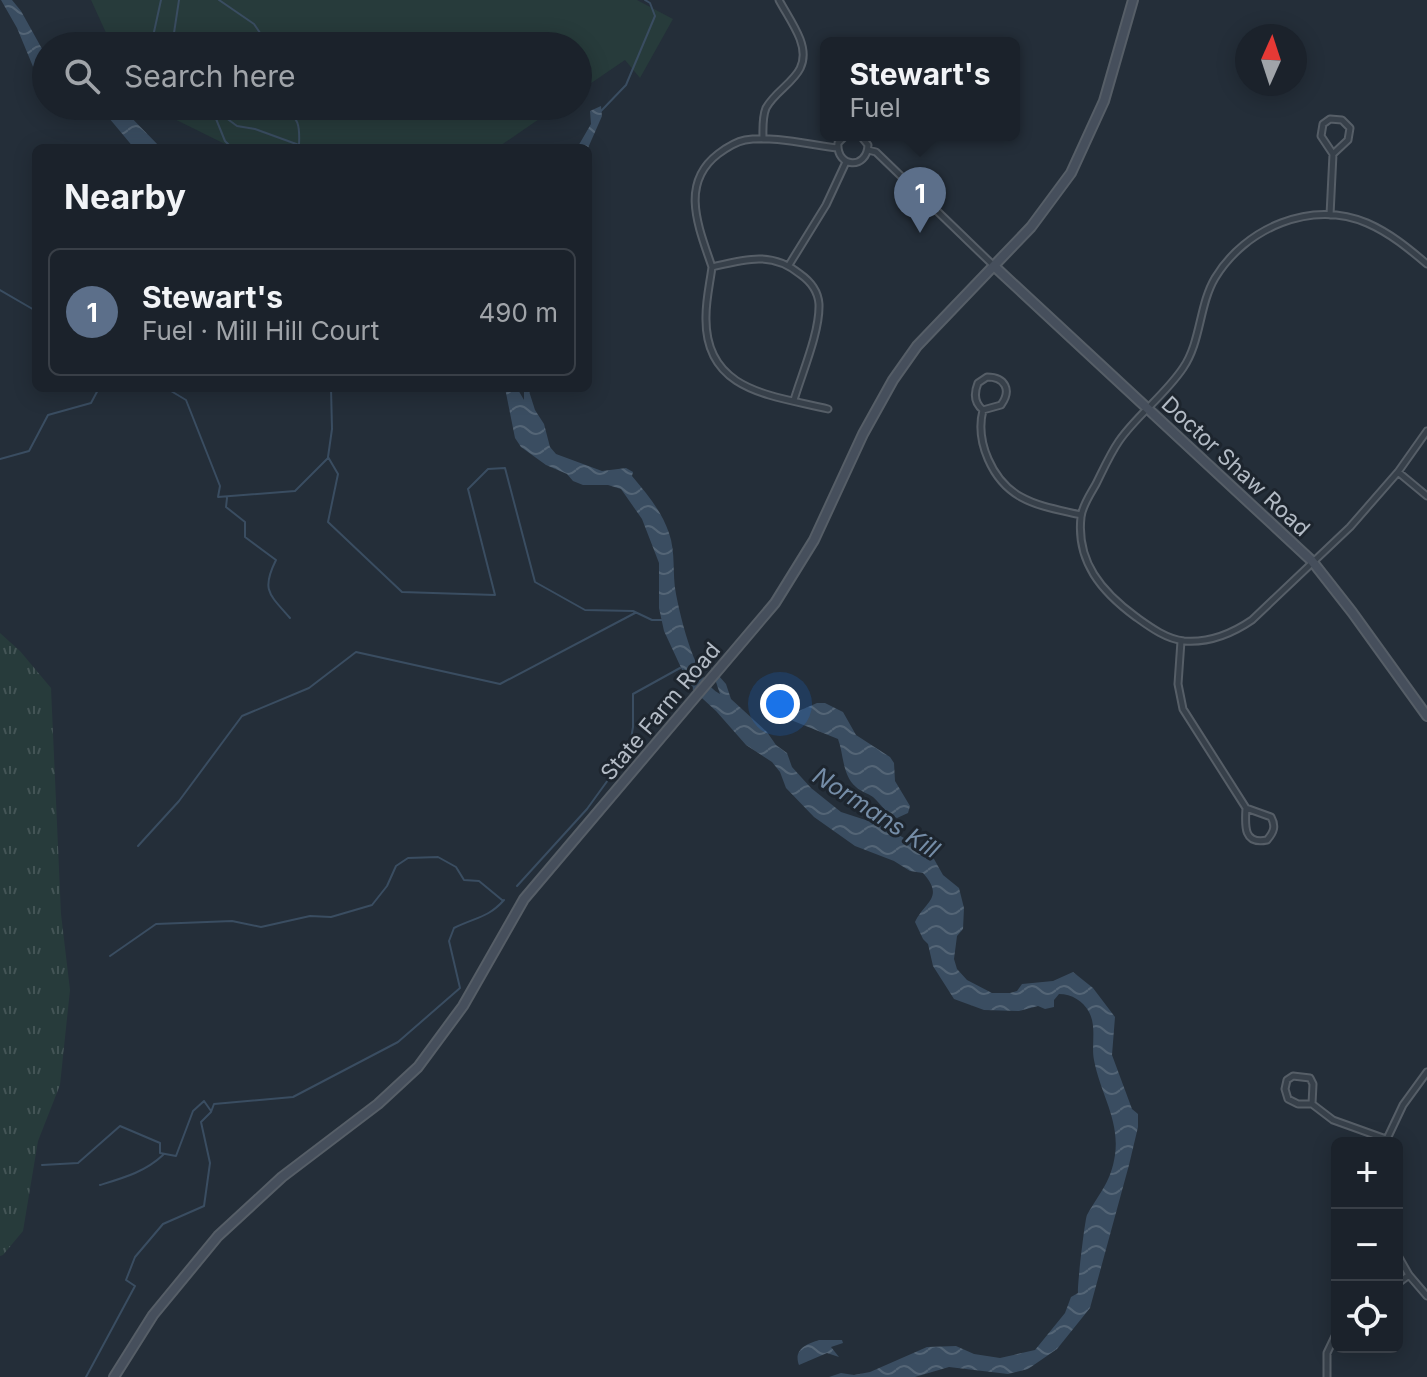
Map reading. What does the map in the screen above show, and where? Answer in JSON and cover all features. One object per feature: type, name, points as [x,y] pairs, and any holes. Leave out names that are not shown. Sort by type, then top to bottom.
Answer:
[{"type":"main road","name":"State Farm Road","points":[[114,1377],[153,1315],[218,1236],[282,1177],[378,1104],[418,1067],[463,1006],[524,899],[763,619],[793,577],[814,540],[876,406],[893,380],[917,346],[1031,227],[1071,173],[1104,101],[1133,0]]},
{"type":"main road","name":"Doctor Shaw Road","points":[[995,267],[1312,561],[1427,716]]},
{"type":"street","points":[[763,139],[765,111],[794,79],[803,54],[801,40],[779,0]]},
{"type":"street","points":[[1330,215],[1333,154],[1323,141],[1322,128],[1330,119],[1342,120],[1348,123],[1350,133],[1341,148],[1333,154]]},
{"type":"street","points":[[828,409],[743,386],[724,373],[711,355],[705,314],[712,267],[696,219],[694,196],[698,179],[711,160],[744,140],[763,139],[837,148]]},
{"type":"street","points":[[840,141],[837,148],[846,162],[860,162],[868,150],[866,141]]},
{"type":"street","points":[[868,150],[876,152],[995,267]]},
{"type":"street","points":[[789,265],[826,205],[846,162]]},
{"type":"street","points":[[1427,264],[1395,237],[1365,221],[1330,215],[1298,217],[1277,224],[1246,242],[1229,259],[1206,296],[1184,367],[1119,441],[1081,515],[1085,559],[1097,583],[1149,626],[1181,641],[1214,638],[1237,630],[1252,620],[1350,527],[1398,472],[1427,431]]},
{"type":"street","points":[[712,267],[762,257],[789,265],[806,278],[816,291],[819,305],[817,324],[794,400]]},
{"type":"street","points":[[983,410],[1001,405],[1006,397],[1005,384],[997,377],[987,377],[978,383],[976,397],[983,410],[979,425],[981,440],[991,464],[1018,495],[1081,515]]},
{"type":"street","points":[[1398,472],[1427,496]]},
{"type":"street","points":[[1181,641],[1178,684],[1183,709],[1246,808],[1244,830],[1248,837],[1256,841],[1267,840],[1273,834],[1275,824],[1271,817],[1246,808]]},
{"type":"street","points":[[1388,1137],[1410,1093],[1427,1072]]},
{"type":"street","points":[[1312,1104],[1313,1084],[1310,1078],[1297,1075],[1287,1080],[1285,1089],[1288,1099],[1298,1104],[1312,1104],[1333,1120],[1376,1137]]},
{"type":"street","points":[[1403,1264],[1427,1296]]},
{"type":"street","points":[[1401,1281],[1409,1275]]},
{"type":"street","points":[[1327,1377],[1327,1353],[1331,1345]]},
{"type":"green space","points":[[91,0],[637,0],[673,19],[640,78],[625,60],[592,82],[592,32],[106,32]]},
{"type":"green space","points":[[176,120],[538,120],[503,144],[225,144]]},
{"type":"green space","points":[[0,633],[20,651],[51,688],[61,914],[70,990],[60,1085],[38,1141],[23,1231],[0,1256]]},
{"type":"water","points":[[1,0],[12,0],[33,32],[32,64]]},
{"type":"water","points":[[601,106],[602,116],[590,144],[579,144],[591,124],[592,110]]},
{"type":"water","points":[[111,120],[134,120],[157,144],[131,144]]},
{"type":"water","points":[[506,392],[519,392],[524,400],[524,392],[529,392],[544,424],[550,447],[556,454],[602,471],[626,468],[633,472],[632,476],[658,510],[669,533],[682,619],[691,650],[711,688],[720,694],[711,667],[726,684],[731,699],[787,753],[792,767],[811,788],[841,812],[881,825],[934,859],[943,875],[959,888],[964,908],[963,929],[957,936],[954,959],[957,969],[967,980],[992,993],[1010,993],[1017,991],[1022,984],[1053,981],[1073,972],[1093,988],[1115,1017],[1112,1055],[1132,1109],[1138,1114],[1129,1165],[1090,1308],[1057,1349],[1028,1369],[1008,1374],[949,1367],[915,1377],[829,1377],[841,1373],[854,1375],[870,1372],[927,1347],[956,1346],[974,1354],[1000,1358],[1035,1350],[1065,1313],[1071,1297],[1078,1293],[1087,1215],[1108,1180],[1115,1155],[1115,1130],[1094,1060],[1093,1024],[1089,1012],[1077,999],[1064,994],[1059,994],[1054,1000],[1054,1007],[1045,1009],[1038,1006],[1019,1011],[984,1010],[954,999],[933,966],[928,944],[915,922],[933,894],[923,873],[910,871],[894,861],[855,846],[814,817],[786,788],[772,762],[746,745],[690,687],[664,631],[659,608],[659,563],[642,519],[621,489],[573,481],[567,474],[546,465],[521,447],[515,438]]},
{"type":"water","points":[[817,703],[825,703],[843,712],[856,735],[890,757],[894,763],[895,781],[910,806],[908,813],[897,818],[893,816],[851,782],[838,739],[791,720],[792,714]]},
{"type":"water","points":[[819,1340],[842,1340],[843,1343],[831,1347],[839,1357],[827,1353],[799,1365],[800,1351]]},
{"type":"waterway","points":[[154,32],[161,0]]},
{"type":"waterway","points":[[174,32],[179,0]]},
{"type":"waterway","points":[[219,0],[254,24],[259,32]]},
{"type":"waterway","points":[[601,111],[626,85],[655,16],[650,3],[645,0]]},
{"type":"waterway","points":[[216,120],[228,144]]},
{"type":"waterway","points":[[229,120],[237,126],[296,144]]},
{"type":"waterway","points":[[295,120],[299,144]]},
{"type":"waterway","points":[[0,290],[32,309]]},
{"type":"waterway","points":[[0,459],[29,451],[48,415],[91,403],[97,392]]},
{"type":"waterway","points":[[173,392],[186,400],[220,486],[218,497],[295,491],[328,458]]},
{"type":"waterway","points":[[331,392],[332,429],[328,457],[338,474],[328,522],[402,592],[495,595],[468,489],[488,469],[505,468],[535,582],[585,610],[633,611],[652,620],[663,620]]},
{"type":"waterway","points":[[227,498],[226,507],[245,522],[245,537],[276,560],[268,585],[277,603],[290,618]]},
{"type":"waterway","points":[[138,846],[179,801],[242,716],[309,688],[356,652],[500,684],[635,613]]},
{"type":"waterway","points":[[517,886],[587,809],[629,751],[633,694],[680,668]]},
{"type":"waterway","points":[[110,956],[156,924],[232,921],[261,927],[310,916],[331,917],[372,905],[387,886],[396,866],[408,858],[438,857],[456,867],[464,880],[479,881],[502,900]]},
{"type":"waterway","points":[[86,1377],[135,1286],[126,1280],[135,1257],[163,1224],[204,1206],[210,1163],[201,1122],[214,1104],[293,1097],[398,1042],[460,988],[449,941],[454,928],[487,914],[504,900]]},
{"type":"waterway","points":[[42,1165],[78,1163],[120,1126],[160,1143],[160,1153],[176,1156],[193,1111],[204,1101],[211,1111]]},
{"type":"waterway","points":[[100,1185],[141,1170],[163,1155]]},
{"type":"place","name":"Stewart's","points":[[920,233]]},
{"type":"water label","name":"Normans Kill","points":[[876,813]]}]
